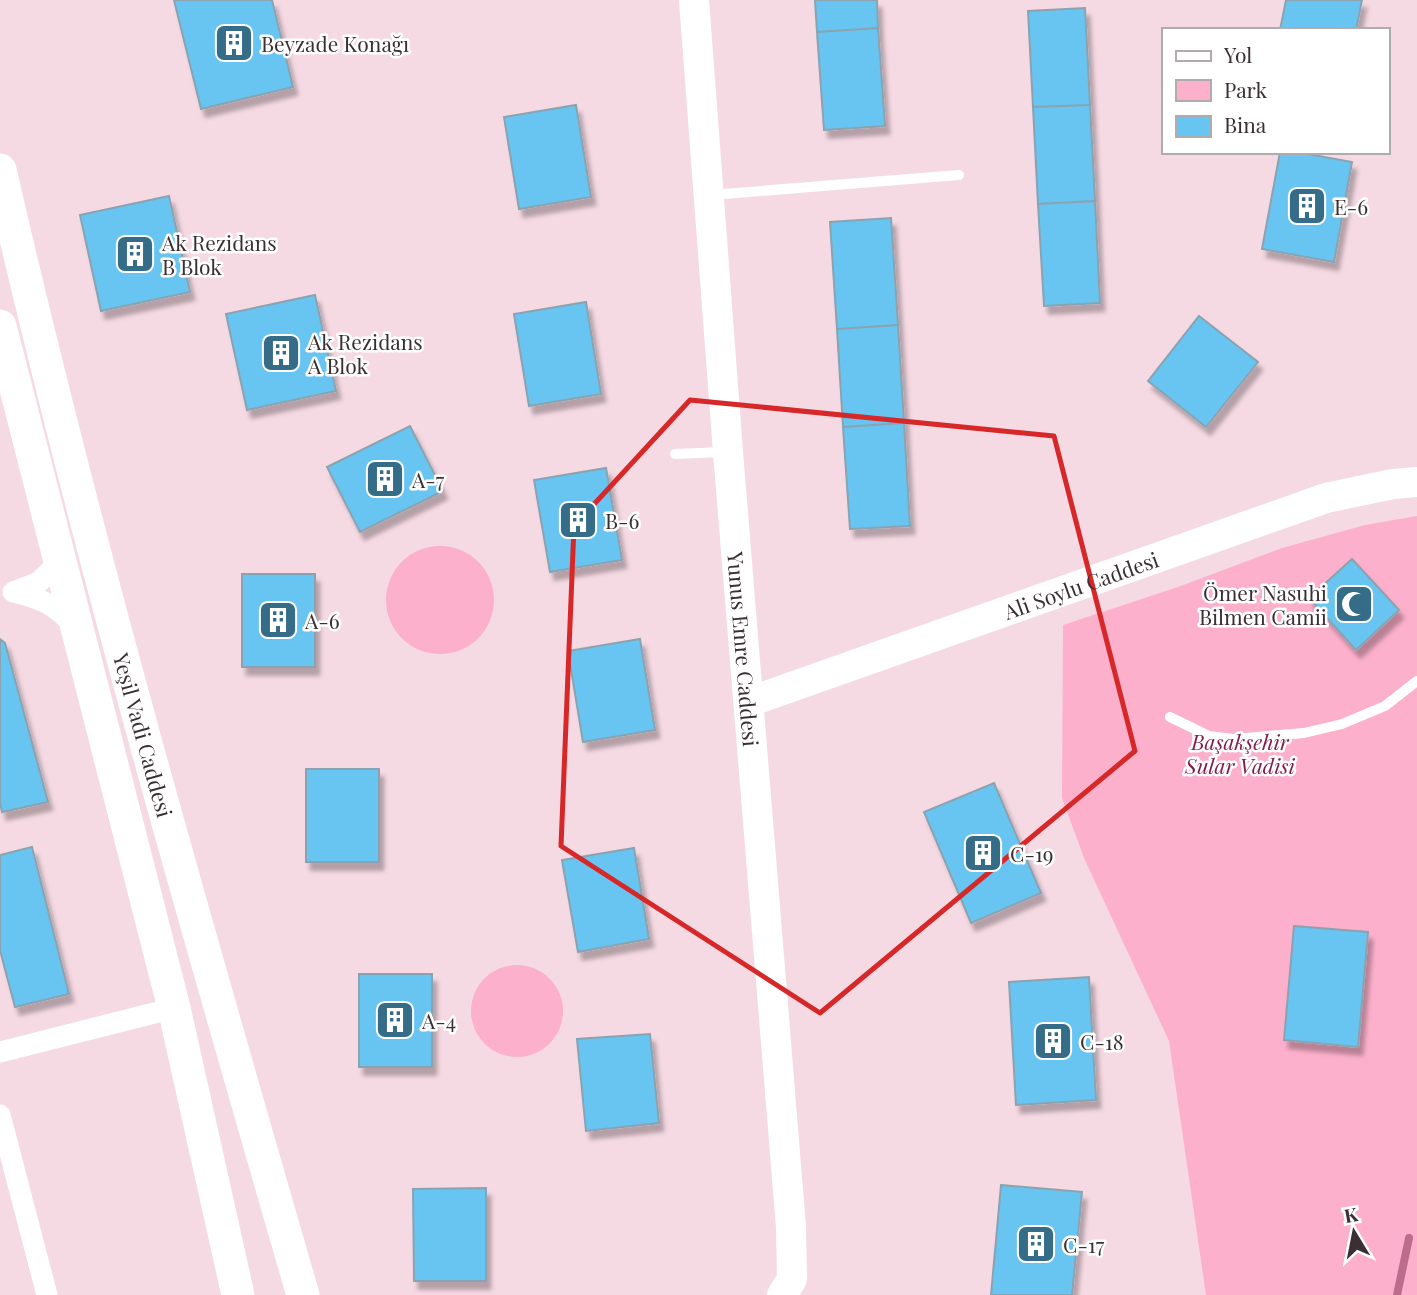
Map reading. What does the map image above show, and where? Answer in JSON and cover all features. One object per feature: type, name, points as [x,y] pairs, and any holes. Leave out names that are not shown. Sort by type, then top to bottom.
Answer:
[{"type":"main road","name":"Yeşil Vadi Caddesi","points":[[0,170],[30,298],[137,713],[303,1295]]},
{"type":"main road","name":"Yeşil Vadi Caddesi","points":[[0,327],[174,1008],[237,1295]]},
{"type":"street","name":"Yunus Emre Caddesi","points":[[694,0],[793,1249],[792,1279],[782,1295]]},
{"type":"street","name":"Ali Soylu Caddesi","points":[[749,702],[1325,498],[1393,484],[1417,482]]},
{"type":"street","points":[[7,592],[39,582],[59,562]]},
{"type":"street","points":[[7,592],[44,600],[61,611],[76,629]]},
{"type":"street","points":[[0,1052],[174,1008]]},
{"type":"street","points":[[0,1115],[47,1295]]},
{"type":"lane","points":[[708,195],[959,175]]},
{"type":"lane","points":[[675,454],[728,452]]},
{"type":"lane","points":[[1170,717],[1209,736],[1233,738],[1304,733],[1342,724],[1385,706],[1417,681]]},
{"type":"highlighted area","points":[[690,400],[1054,436],[1135,751],[820,1013],[561,846],[574,526]]},
{"type":"green space","name":"Başakşehir Sular Vadisi","points":[[1417,516],[1417,1295],[1206,1295],[1169,1041],[1084,858],[1062,798],[1063,625],[1178,587],[1282,548],[1365,525]]},
{"type":"green space","points":[[440,546],[461,550],[478,562],[490,579],[494,600],[490,621],[478,638],[461,650],[440,654],[419,650],[402,638],[390,621],[386,600],[390,579],[402,562],[419,550]]},
{"type":"green space","points":[[517,965],[535,968],[550,978],[560,993],[563,1011],[560,1029],[550,1044],[535,1054],[517,1057],[499,1054],[484,1044],[474,1029],[471,1011],[474,993],[484,978],[499,968]]},
{"type":"building","name":"Beyzade Konağı","points":[[174,0],[272,0],[293,87],[201,109]]},
{"type":"building","points":[[815,0],[877,0],[878,28],[817,32]]},
{"type":"building","points":[[1286,0],[1362,0],[1356,28],[1280,28]]},
{"type":"building","points":[[1085,8],[1090,105],[1033,107],[1028,11]]},
{"type":"building","points":[[878,28],[885,126],[824,130],[817,32]]},
{"type":"building","points":[[576,105],[591,197],[519,209],[504,117]]},
{"type":"building","points":[[1090,105],[1095,201],[1038,204],[1033,107]]},
{"type":"building","name":"E-6","points":[[1280,154],[1308,154],[1352,162],[1334,262],[1262,249]]},
{"type":"building","name":"Ak Rezidans B Blok","points":[[169,196],[190,292],[101,311],[80,215]]},
{"type":"building","points":[[1095,201],[1100,303],[1044,306],[1038,204]]},
{"type":"building","points":[[891,218],[898,325],[837,329],[830,222]]},
{"type":"building","name":"Ak Rezidans A Blok","points":[[315,295],[336,391],[247,410],[226,314]]},
{"type":"building","points":[[586,302],[601,394],[529,406],[514,314]]},
{"type":"building","points":[[1199,316],[1258,362],[1206,427],[1148,381]]},
{"type":"building","points":[[898,325],[904,423],[843,427],[837,329]]},
{"type":"building","points":[[904,423],[910,526],[850,529],[843,427]]},
{"type":"building","name":"A-7","points":[[410,426],[443,491],[360,532],[327,467]]},
{"type":"building","name":"B-6","points":[[606,468],[622,560],[550,572],[534,480]]},
{"type":"building","name":"Ömer Nasuhi Bilmen Camii","points":[[1352,559],[1399,610],[1356,650],[1309,598]]},
{"type":"building","name":"A-6","points":[[242,574],[315,574],[315,667],[242,667]]},
{"type":"building","points":[[0,639],[5,643],[48,802],[2,812],[0,803]]},
{"type":"building","points":[[640,639],[655,730],[583,742],[568,651]]},
{"type":"building","points":[[306,769],[379,769],[379,862],[306,862]]},
{"type":"building","name":"C-19","points":[[994,783],[1041,893],[971,923],[924,812]]},
{"type":"building","points":[[32,847],[69,994],[15,1007],[0,950],[0,855]]},
{"type":"building","points":[[634,848],[649,939],[578,952],[562,860]]},
{"type":"building","points":[[1294,926],[1368,932],[1358,1047],[1284,1040]]},
{"type":"building","name":"A-4","points":[[359,974],[432,974],[432,1067],[359,1067]]},
{"type":"building","name":"C-18","points":[[1089,977],[1096,1100],[1016,1105],[1009,982]]},
{"type":"building","points":[[650,1034],[659,1123],[586,1131],[577,1039]]},
{"type":"building","name":"C-17","points":[[1001,1185],[1082,1192],[1072,1295],[991,1295]]},
{"type":"building","points":[[486,1188],[486,1281],[414,1281],[413,1189]]},
{"type":"waterway","points":[[1397,1295],[1409,1238]]},
{"type":"place","name":"Beyzade Konağı","points":[[234,43]]},
{"type":"place","name":"E-6","points":[[1307,206]]},
{"type":"place","name":"Ak Rezidans B Blok","points":[[135,254]]},
{"type":"place","name":"Ak Rezidans A Blok","points":[[281,353]]},
{"type":"place","name":"A-7","points":[[385,479]]},
{"type":"place","name":"B-6","points":[[578,520]]},
{"type":"place","name":"Ömer Nasuhi Bilmen Camii","points":[[1354,604]]},
{"type":"place","name":"A-6","points":[[278,620]]},
{"type":"place","name":"C-19","points":[[983,853]]},
{"type":"place","name":"A-4","points":[[395,1020]]},
{"type":"place","name":"C-18","points":[[1053,1041]]},
{"type":"place","name":"C-17","points":[[1036,1244]]}]
